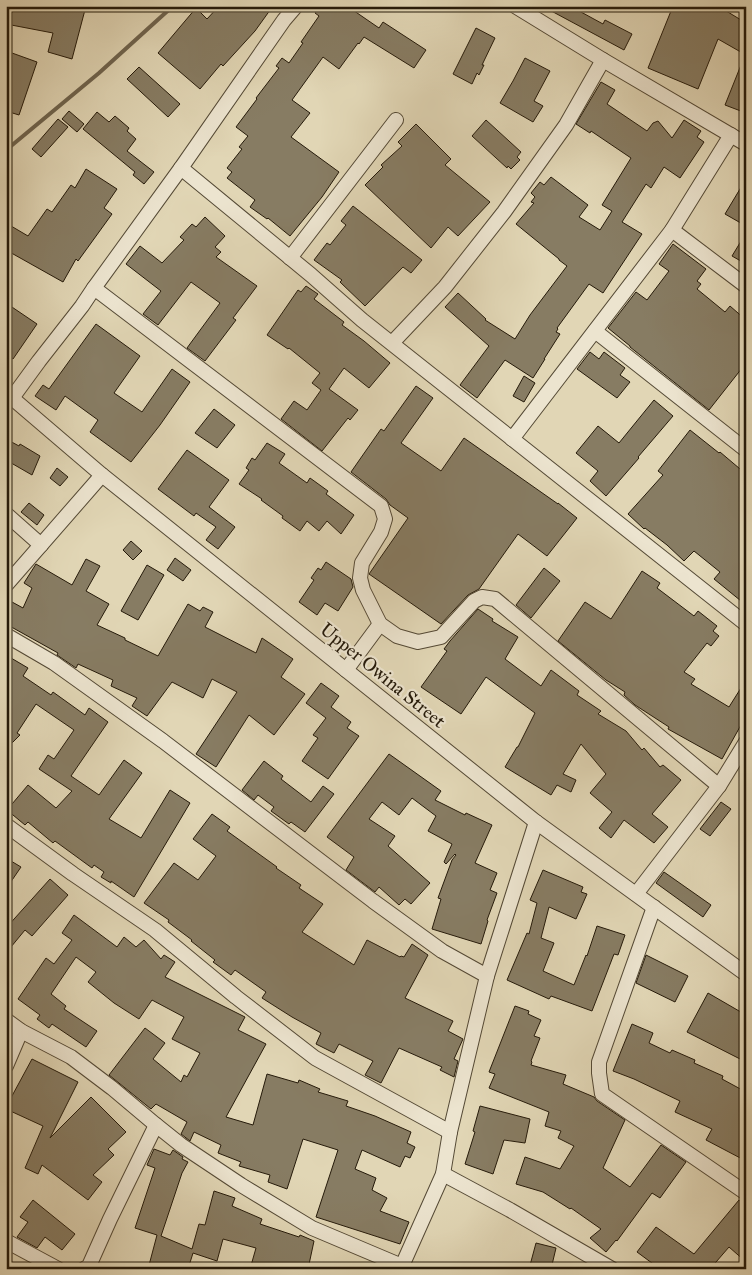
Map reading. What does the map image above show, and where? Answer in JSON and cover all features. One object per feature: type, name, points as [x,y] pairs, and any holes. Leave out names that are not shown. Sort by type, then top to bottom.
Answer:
[{"type":"street","points":[[9,396],[82,306],[284,20],[296,6]]},
{"type":"street","points":[[516,6],[603,60],[746,144]]},
{"type":"street","points":[[392,343],[445,287],[504,212],[566,125],[603,60]]},
{"type":"street","points":[[290,258],[396,120]]},
{"type":"street","points":[[512,439],[672,230],[731,135]]},
{"type":"street","points":[[181,168],[362,320],[746,624]]},
{"type":"street","points":[[672,230],[746,286]]},
{"type":"street","points":[[94,288],[381,506],[385,519],[381,532],[362,564],[360,578],[363,590],[380,624],[397,636],[418,642],[441,638],[474,601],[482,597],[495,599],[719,786]]},
{"type":"street","points":[[594,331],[746,450]]},
{"type":"street","name":"Upper Owina Street","points":[[9,396],[102,475],[536,822],[746,974]]},
{"type":"street","points":[[6,585],[102,475]]},
{"type":"street","points":[[6,514],[41,545]]},
{"type":"street","points":[[346,670],[380,624]]},
{"type":"street","points":[[6,635],[54,663],[155,736],[373,902],[442,951],[487,976]]},
{"type":"street","points":[[636,894],[719,786],[746,742]]},
{"type":"street","points":[[6,1020],[21,1031],[71,1057],[181,1145],[241,1185],[312,1228],[402,1267],[442,1174],[450,1132],[487,976],[536,822]]},
{"type":"street","points":[[6,825],[155,930],[236,997],[315,1058],[450,1132]]},
{"type":"street","points":[[654,907],[599,1062],[602,1094],[746,1193]]},
{"type":"street","points":[[6,1066],[21,1031]]},
{"type":"street","points":[[84,1269],[89,1266],[156,1125]]},
{"type":"street","points":[[442,1174],[510,1210],[612,1269]]},
{"type":"street","points":[[6,1240],[58,1269]]},
{"type":"building","points":[[6,6],[86,6],[72,59],[48,52],[53,33],[6,24]]},
{"type":"building","points":[[219,6],[273,6],[255,31],[223,66],[221,64],[200,89],[158,53],[196,8],[207,19]]},
{"type":"building","points":[[320,6],[347,6],[379,28],[383,22],[426,50],[414,68],[364,37],[339,69],[323,57],[292,100],[310,113],[291,137],[339,172],[322,197],[290,236],[268,218],[250,207],[255,200],[227,178],[232,172],[227,168],[242,149],[239,147],[248,136],[236,127],[279,68],[276,66],[282,58],[289,63],[303,43],[301,42],[319,16],[315,13]]},
{"type":"building","points":[[542,6],[570,6],[603,24],[605,20],[632,34],[624,50]]},
{"type":"building","points":[[673,6],[718,6],[746,23],[746,55],[718,39],[698,89],[648,68]]},
{"type":"building","points":[[476,28],[495,38],[479,75],[477,73],[472,84],[453,74]]},
{"type":"building","points":[[12,53],[37,62],[19,115],[6,111],[6,56],[10,57]]},
{"type":"building","points":[[746,56],[746,113],[725,105]]},
{"type":"building","points":[[525,58],[550,71],[534,101],[543,106],[533,122],[500,103]]},
{"type":"building","points":[[139,67],[180,104],[168,117],[127,79]]},
{"type":"building","points":[[601,82],[615,90],[607,104],[647,131],[653,123],[658,121],[672,138],[684,120],[701,131],[697,137],[704,142],[680,178],[664,167],[651,188],[646,184],[622,222],[642,234],[603,293],[589,284],[557,328],[556,332],[560,334],[533,378],[505,360],[477,398],[460,385],[489,346],[445,307],[458,293],[485,320],[515,339],[530,315],[567,266],[516,224],[534,203],[531,202],[535,197],[531,193],[540,182],[544,185],[551,177],[588,205],[579,217],[600,230],[612,211],[602,205],[631,158],[591,131],[590,133],[576,124]]},
{"type":"building","points":[[69,111],[84,124],[77,132],[62,119]]},
{"type":"building","points":[[97,112],[109,122],[115,116],[129,128],[127,131],[136,139],[127,151],[154,172],[144,184],[133,175],[135,172],[83,129]]},
{"type":"building","points":[[58,119],[68,127],[41,157],[32,149]]},
{"type":"building","points":[[486,120],[521,152],[517,157],[520,160],[511,169],[508,166],[507,168],[472,136]]},
{"type":"building","points":[[416,124],[451,159],[445,165],[490,202],[458,236],[448,227],[431,248],[365,185],[383,167],[381,165],[402,146],[398,142]]},
{"type":"building","points":[[86,169],[117,189],[104,208],[112,214],[78,261],[76,259],[63,282],[6,250],[6,223],[28,236],[47,209],[52,212],[71,185],[75,188]]},
{"type":"building","points":[[746,179],[746,226],[725,214]]},
{"type":"building","points":[[353,206],[422,260],[411,273],[403,267],[365,306],[340,282],[342,280],[314,260],[327,243],[330,245],[346,225],[341,221]]},
{"type":"building","points":[[205,217],[225,236],[215,247],[221,252],[216,257],[257,286],[233,318],[236,320],[205,361],[187,348],[220,303],[191,282],[158,325],[143,314],[161,291],[126,264],[140,246],[162,263],[184,240],[180,237],[192,224],[196,227]]},
{"type":"building","points":[[746,233],[746,264],[732,256]]},
{"type":"building","points":[[673,244],[706,269],[697,281],[701,284],[697,289],[725,312],[730,306],[746,320],[746,363],[709,410],[608,328],[636,292],[647,300],[669,271],[659,264]]},
{"type":"building","points":[[306,286],[318,294],[314,299],[344,322],[342,325],[390,363],[369,388],[344,368],[329,389],[358,410],[350,420],[348,418],[322,451],[281,419],[294,401],[307,410],[321,390],[312,383],[320,373],[289,348],[267,335],[298,290],[301,292]]},
{"type":"building","points":[[6,303],[37,324],[13,359],[6,355]]},
{"type":"building","points":[[96,324],[140,356],[114,393],[142,412],[172,369],[190,382],[131,462],[90,432],[98,420],[65,396],[56,410],[35,396],[43,385],[49,389]]},
{"type":"building","points":[[590,352],[599,359],[604,352],[625,368],[620,375],[630,382],[617,398],[577,369]]},
{"type":"building","points":[[524,376],[535,383],[524,402],[513,396]]},
{"type":"building","points":[[416,386],[433,398],[401,443],[441,471],[464,438],[577,518],[547,556],[518,534],[479,589],[468,595],[441,624],[369,574],[408,518],[351,472],[381,429],[384,431]]},
{"type":"building","points":[[654,400],[673,416],[606,496],[590,481],[598,471],[576,453],[598,426],[619,443]]},
{"type":"building","points":[[214,409],[235,425],[217,448],[195,433]]},
{"type":"building","points":[[690,430],[746,474],[746,605],[714,579],[720,572],[694,551],[684,561],[628,514],[663,475],[658,471]]},
{"type":"building","points":[[6,439],[19,446],[20,444],[40,456],[32,475],[6,460]]},
{"type":"building","points":[[267,443],[285,454],[279,463],[307,483],[310,478],[328,491],[326,494],[354,515],[341,534],[327,521],[319,531],[307,521],[300,531],[282,518],[283,516],[262,499],[239,484],[249,470],[246,468],[252,458],[255,460]]},
{"type":"building","points":[[187,450],[229,480],[209,507],[235,527],[218,549],[206,540],[216,527],[196,513],[194,516],[158,489]]},
{"type":"building","points":[[57,468],[68,477],[60,486],[50,478]]},
{"type":"building","points":[[29,503],[44,515],[37,525],[21,512]]},
{"type":"building","points":[[131,541],[142,551],[133,560],[123,550]]},
{"type":"building","points":[[175,558],[191,570],[183,581],[167,570]]},
{"type":"building","points":[[86,559],[100,566],[86,591],[109,604],[97,625],[158,656],[188,604],[200,611],[203,607],[213,612],[205,627],[256,653],[262,638],[293,659],[281,677],[305,694],[274,735],[249,715],[216,767],[196,754],[237,692],[212,679],[203,698],[172,682],[147,716],[132,706],[137,698],[111,686],[113,680],[78,664],[76,668],[57,655],[58,653],[6,624],[6,611],[12,602],[23,608],[32,588],[24,583],[36,564],[72,585]]},
{"type":"building","points":[[326,562],[351,579],[353,587],[338,611],[325,603],[317,615],[299,602],[314,580],[311,578],[318,568],[321,570]]},
{"type":"building","points":[[147,565],[164,575],[138,620],[121,611]]},
{"type":"building","points":[[544,568],[560,581],[531,618],[516,605]]},
{"type":"building","points":[[642,571],[660,583],[657,588],[694,616],[698,611],[717,626],[713,631],[719,636],[711,646],[707,643],[684,672],[695,679],[691,684],[729,707],[746,680],[746,716],[722,759],[668,729],[669,727],[635,705],[624,695],[625,692],[606,680],[558,641],[585,602],[611,619]]},
{"type":"building","points":[[478,609],[493,619],[492,621],[518,637],[505,659],[541,686],[551,670],[579,691],[577,695],[601,711],[598,714],[626,731],[660,767],[663,765],[681,780],[652,814],[668,827],[654,843],[624,820],[611,838],[599,828],[612,812],[590,793],[606,774],[581,744],[563,774],[576,780],[571,792],[557,785],[551,795],[505,767],[518,747],[535,713],[486,677],[461,714],[421,687],[447,651],[444,649]]},
{"type":"building","points":[[6,655],[28,668],[23,676],[51,695],[53,692],[85,715],[89,708],[108,722],[71,776],[99,795],[124,760],[142,773],[109,819],[141,838],[170,790],[190,803],[134,897],[111,881],[111,883],[101,877],[104,872],[94,865],[92,868],[55,841],[53,843],[28,822],[25,825],[7,810],[28,785],[56,808],[72,791],[39,769],[48,755],[54,759],[74,730],[36,704],[17,733],[20,735],[6,749]]},
{"type":"building","points":[[321,683],[339,696],[331,707],[351,722],[347,728],[359,736],[328,779],[302,761],[318,738],[313,735],[326,718],[306,703]]},
{"type":"building","points":[[389,754],[441,791],[435,800],[465,815],[466,813],[492,825],[475,863],[497,873],[490,890],[497,893],[481,944],[432,929],[441,899],[438,898],[452,860],[456,855],[446,864],[444,862],[452,844],[428,831],[436,816],[412,798],[399,815],[382,802],[369,819],[395,836],[388,846],[430,883],[411,904],[405,899],[399,905],[379,887],[375,892],[346,870],[354,857],[327,837]]},
{"type":"building","points":[[264,761],[283,776],[281,779],[311,802],[323,786],[334,794],[305,832],[291,822],[289,824],[271,811],[274,807],[258,795],[254,800],[242,790]]},
{"type":"building","points":[[721,802],[731,809],[710,836],[700,829]]},
{"type":"building","points":[[212,814],[230,827],[227,831],[301,885],[299,888],[323,904],[302,932],[354,965],[367,940],[400,957],[404,957],[412,944],[428,955],[405,998],[453,1021],[448,1031],[463,1039],[454,1059],[458,1061],[454,1077],[440,1070],[442,1067],[399,1048],[381,1083],[365,1075],[373,1061],[339,1044],[334,1053],[316,1044],[321,1033],[262,998],[266,992],[235,970],[231,975],[213,962],[215,960],[168,922],[169,920],[144,903],[174,863],[198,880],[216,856],[193,839]]},
{"type":"building","points":[[6,858],[21,867],[6,889]]},
{"type":"building","points":[[543,870],[583,887],[581,892],[587,894],[576,919],[549,907],[541,938],[554,943],[543,971],[574,985],[587,956],[597,926],[625,935],[618,955],[614,954],[592,1011],[551,996],[549,999],[507,980],[527,933],[529,934],[537,903],[530,900]]},
{"type":"building","points":[[664,872],[711,905],[703,917],[656,883]]},
{"type":"building","points":[[50,879],[68,895],[32,936],[25,930],[6,953],[6,928]]},
{"type":"building","points":[[74,915],[117,947],[124,937],[136,947],[144,940],[161,959],[164,955],[175,962],[165,977],[245,1017],[238,1030],[266,1044],[226,1117],[253,1125],[267,1074],[298,1083],[299,1080],[320,1089],[318,1092],[348,1101],[346,1106],[411,1132],[407,1143],[415,1147],[410,1158],[405,1156],[400,1167],[362,1150],[355,1169],[376,1178],[372,1190],[387,1198],[380,1211],[409,1222],[400,1244],[316,1217],[338,1150],[303,1139],[287,1189],[268,1182],[270,1175],[239,1166],[241,1162],[218,1153],[221,1145],[194,1132],[190,1141],[181,1134],[187,1122],[156,1104],[151,1109],[109,1075],[145,1028],[165,1043],[153,1059],[181,1082],[184,1075],[187,1077],[200,1053],[172,1039],[184,1017],[152,1000],[139,1019],[114,1003],[88,982],[96,972],[76,957],[51,994],[66,1006],[64,1009],[97,1031],[86,1047],[52,1024],[49,1028],[37,1019],[40,1015],[18,999],[46,958],[54,964],[72,940],[62,933]]},
{"type":"building","points":[[646,955],[688,976],[675,1002],[636,983]]},
{"type":"building","points":[[708,993],[746,1015],[746,1062],[687,1032]]},
{"type":"building","points":[[515,1006],[529,1011],[528,1014],[541,1020],[534,1036],[540,1038],[531,1065],[566,1075],[563,1084],[594,1097],[625,1120],[603,1168],[630,1187],[661,1145],[686,1162],[660,1198],[652,1193],[617,1241],[606,1252],[590,1238],[601,1229],[571,1208],[543,1192],[516,1184],[525,1157],[560,1169],[574,1146],[558,1138],[561,1131],[545,1126],[549,1112],[489,1088],[495,1074],[489,1072]]},
{"type":"building","points":[[632,1024],[653,1033],[649,1043],[670,1053],[672,1050],[695,1060],[694,1063],[723,1076],[722,1079],[746,1092],[746,1161],[706,1140],[712,1129],[675,1112],[680,1101],[613,1071]]},
{"type":"building","points":[[32,1059],[78,1082],[50,1138],[91,1097],[126,1132],[108,1149],[114,1155],[93,1175],[102,1182],[88,1200],[42,1165],[38,1174],[25,1168],[43,1126],[6,1109],[6,1107]]},
{"type":"building","points":[[480,1106],[530,1119],[525,1143],[504,1140],[493,1174],[465,1164],[475,1132],[473,1131]]},
{"type":"building","points":[[154,1149],[170,1155],[173,1150],[188,1162],[182,1173],[161,1236],[192,1249],[199,1224],[205,1225],[214,1191],[235,1198],[232,1206],[262,1219],[260,1224],[299,1237],[300,1235],[314,1241],[308,1269],[250,1269],[256,1248],[223,1239],[217,1261],[193,1253],[188,1269],[148,1269],[157,1235],[135,1228],[155,1168],[147,1165]]},
{"type":"building","points":[[33,1200],[75,1234],[62,1250],[45,1237],[37,1248],[17,1237],[28,1222],[20,1217]]},
{"type":"building","points":[[739,1200],[746,1206],[746,1262],[729,1247],[710,1269],[660,1269],[637,1252],[656,1227],[694,1254]]},
{"type":"building","points":[[536,1243],[556,1248],[551,1269],[529,1269]]},
{"type":"waterway","points":[[6,152],[99,73],[173,6]]}]
